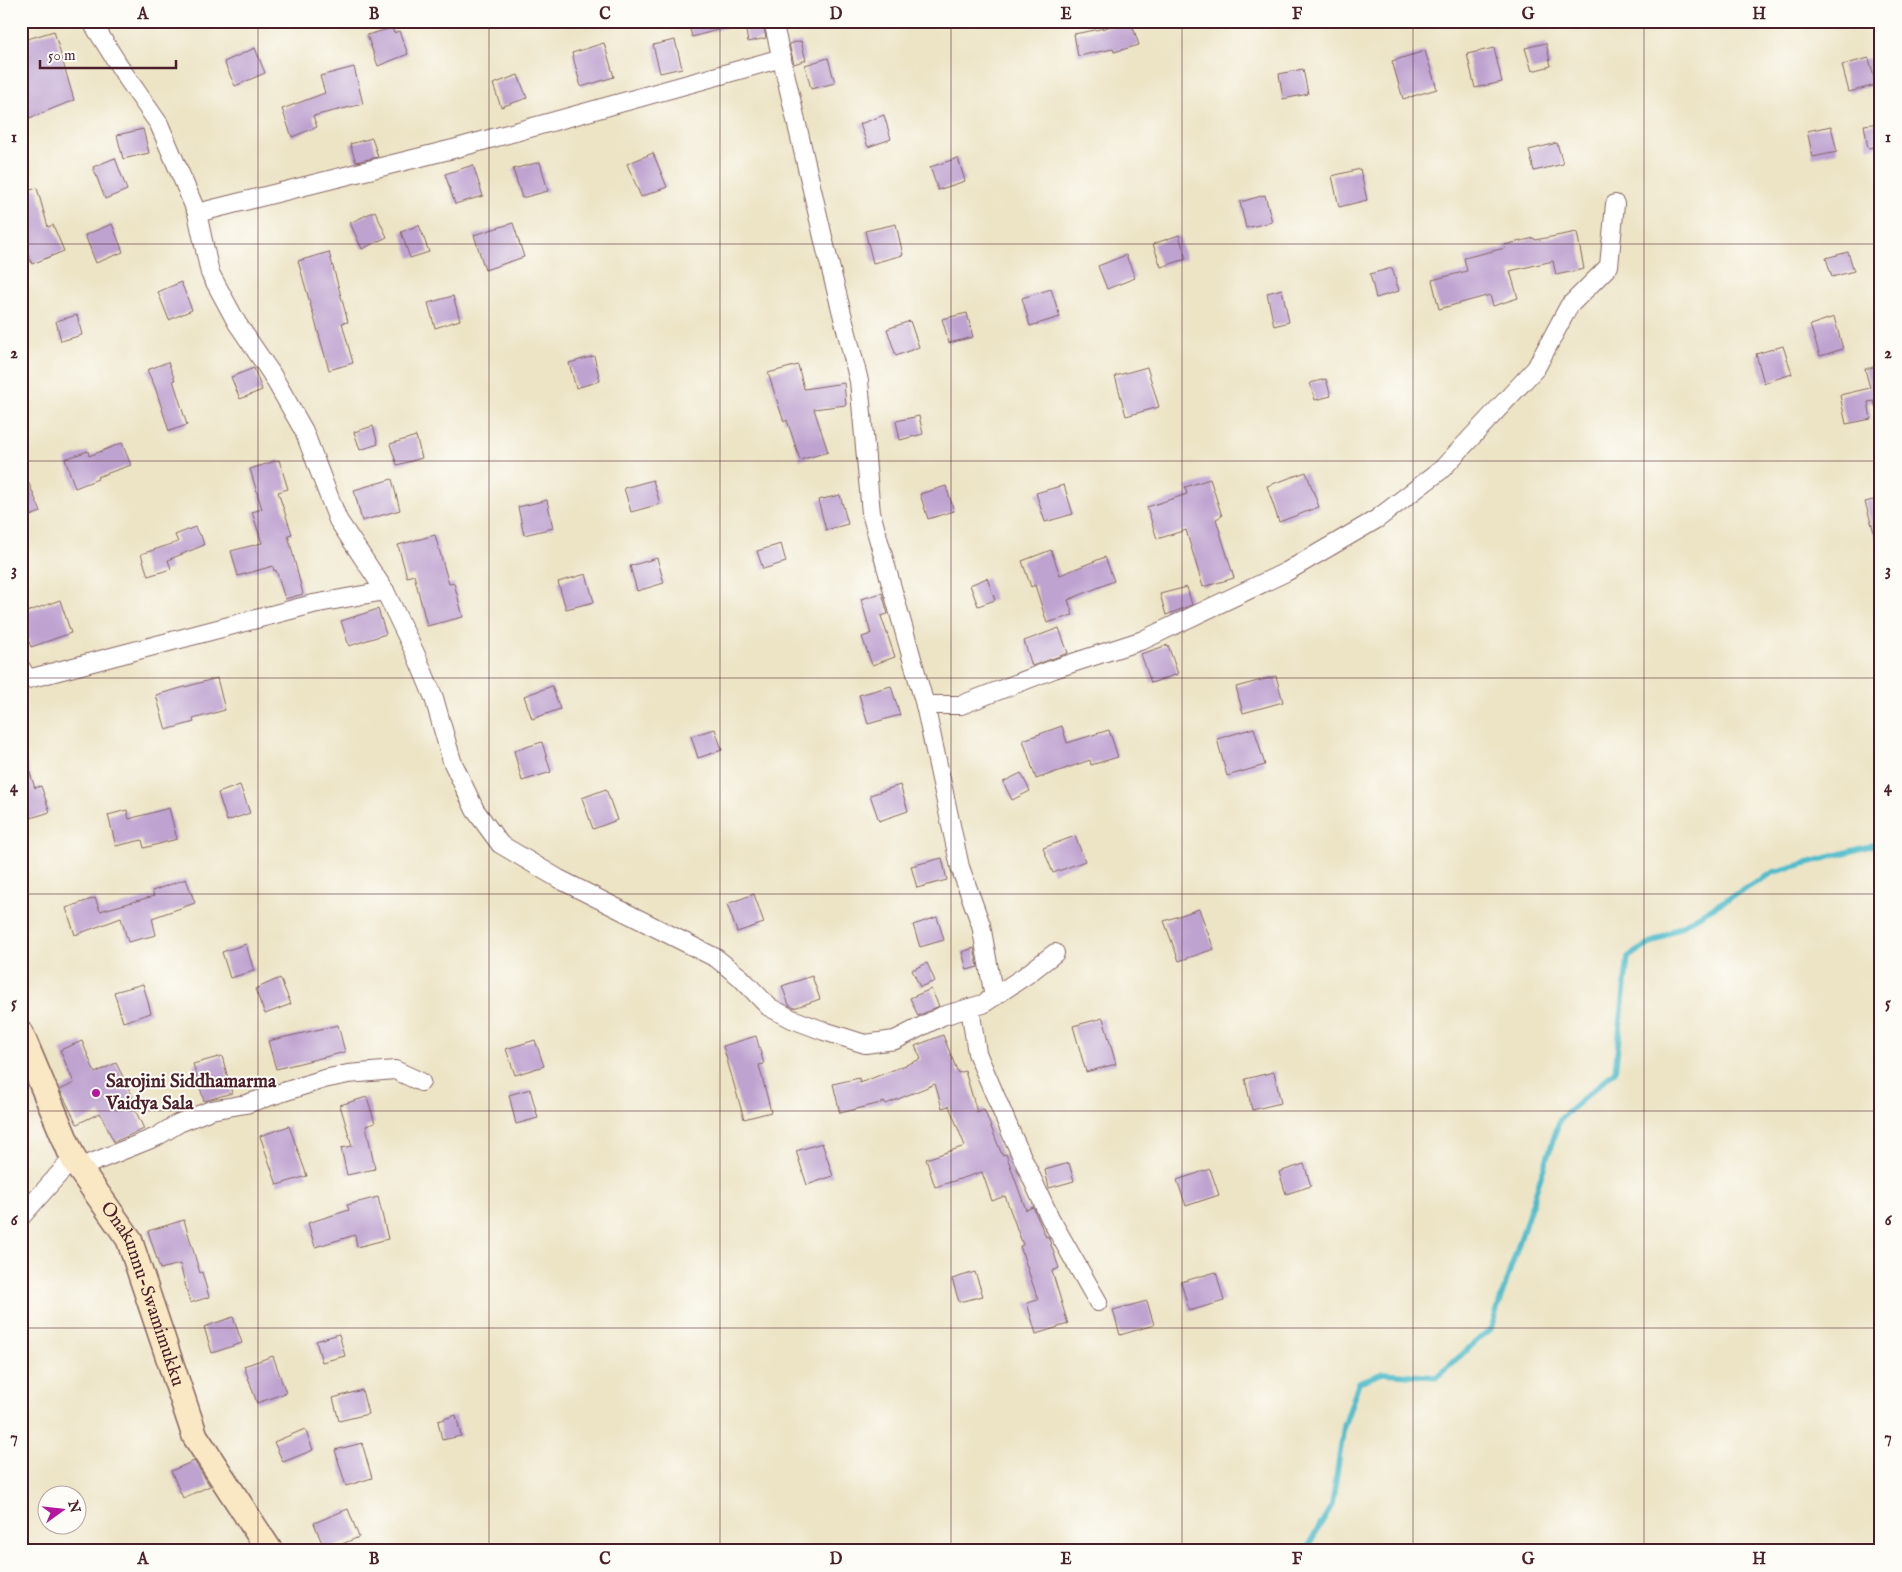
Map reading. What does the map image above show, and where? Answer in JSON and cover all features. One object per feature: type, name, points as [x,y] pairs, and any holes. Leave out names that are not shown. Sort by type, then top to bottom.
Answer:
[{"type":"street","points":[[92,21],[125,75],[159,124],[197,213],[210,273],[237,323],[271,373],[304,432],[338,520],[385,591],[434,698],[452,761],[475,810],[500,844],[559,879],[716,958],[740,977],[769,1007],[792,1019],[866,1044],[895,1040],[918,1030],[942,1016],[984,1004],[1055,953]]},
{"type":"street","points":[[773,21],[826,250],[860,381],[871,513],[925,705],[960,867],[981,925],[994,997]]},
{"type":"street","points":[[197,213],[457,148],[782,58]]},
{"type":"street","points":[[925,705],[961,705],[1054,669],[1143,640],[1286,572],[1377,519],[1441,470],[1536,368],[1569,306],[1609,266],[1614,204]]},
{"type":"street","points":[[21,668],[28,680],[313,604],[385,591]]},
{"type":"street","points":[[970,1008],[977,1053],[1012,1135],[1050,1218],[1098,1302]]},
{"type":"street","name":"Onakunnu-Swamimukku","points":[[21,1034],[76,1163],[129,1239],[195,1436],[270,1551]]},
{"type":"street","points":[[21,1217],[76,1163],[156,1137],[179,1124],[211,1110],[246,1104],[324,1079],[348,1074],[395,1070],[421,1082]]},
{"type":"building","points":[[688,21],[731,21],[732,26],[692,37]]},
{"type":"building","points":[[744,21],[763,21],[766,38],[748,42]]},
{"type":"building","points":[[1131,21],[1139,45],[1114,52],[1113,49],[1078,56],[1074,34],[1105,28]]},
{"type":"building","points":[[392,28],[394,33],[399,31],[408,54],[378,66],[367,35]]},
{"type":"building","points":[[54,31],[74,100],[27,119],[21,97],[21,41]]},
{"type":"building","points":[[675,40],[682,68],[660,73],[653,45]]},
{"type":"building","points":[[801,41],[806,60],[794,64],[789,44]]},
{"type":"building","points":[[604,43],[614,77],[581,87],[572,53]]},
{"type":"building","points":[[1546,43],[1551,66],[1532,71],[1525,48]]},
{"type":"building","points":[[255,48],[265,73],[235,86],[224,62]]},
{"type":"building","points":[[1494,48],[1502,82],[1475,88],[1467,54]]},
{"type":"building","points":[[1425,51],[1437,89],[1403,99],[1392,61]]},
{"type":"building","points":[[828,58],[835,83],[811,89],[805,65]]},
{"type":"building","points":[[1869,58],[1876,85],[1849,92],[1842,65]]},
{"type":"building","points":[[354,67],[363,104],[313,116],[317,127],[292,137],[282,109],[325,93],[320,76]]},
{"type":"building","points":[[1303,69],[1308,94],[1283,99],[1279,74]]},
{"type":"building","points":[[518,75],[527,98],[501,107],[493,84]]},
{"type":"building","points":[[884,115],[891,139],[868,147],[860,124]]},
{"type":"building","points":[[1881,123],[1881,146],[1868,148],[1864,125]]},
{"type":"building","points":[[1831,126],[1837,152],[1813,157],[1807,131]]},
{"type":"building","points":[[143,129],[149,153],[123,159],[117,135]]},
{"type":"building","points":[[372,138],[378,157],[356,162],[350,144]]},
{"type":"building","points":[[1557,143],[1563,164],[1534,171],[1529,150]]},
{"type":"building","points":[[653,153],[667,187],[641,197],[627,164]]},
{"type":"building","points":[[115,158],[127,190],[105,199],[93,167]]},
{"type":"building","points":[[958,158],[965,181],[938,190],[930,167]]},
{"type":"building","points":[[540,162],[548,191],[522,198],[513,169]]},
{"type":"building","points":[[473,165],[483,196],[455,204],[445,174]]},
{"type":"building","points":[[1360,169],[1367,200],[1339,207],[1332,176]]},
{"type":"building","points":[[37,188],[48,227],[53,225],[64,251],[32,264],[21,236],[21,193]]},
{"type":"building","points":[[1265,195],[1272,222],[1246,228],[1240,202]]},
{"type":"building","points":[[375,211],[387,237],[362,249],[350,223]]},
{"type":"building","points":[[513,223],[524,257],[485,270],[474,235]]},
{"type":"building","points":[[112,224],[123,252],[96,263],[85,235]]},
{"type":"building","points":[[896,224],[903,255],[873,263],[865,231]]},
{"type":"building","points":[[419,225],[429,252],[410,258],[401,232]]},
{"type":"building","points":[[1577,232],[1584,269],[1556,275],[1553,261],[1510,271],[1518,298],[1493,306],[1490,295],[1439,309],[1432,280],[1467,271],[1464,258],[1505,248],[1504,245],[1534,238],[1535,240]]},
{"type":"building","points":[[1179,235],[1186,259],[1161,267],[1153,244]]},
{"type":"building","points":[[329,252],[348,322],[342,323],[353,363],[329,370],[298,261]]},
{"type":"building","points":[[1848,252],[1854,271],[1832,277],[1826,258]]},
{"type":"building","points":[[1126,255],[1135,278],[1107,289],[1098,266]]},
{"type":"building","points":[[1392,268],[1399,291],[1376,298],[1370,274]]},
{"type":"building","points":[[181,282],[192,310],[169,320],[158,292]]},
{"type":"building","points":[[1051,289],[1060,317],[1030,326],[1022,298]]},
{"type":"building","points":[[1282,289],[1289,322],[1274,326],[1267,293]]},
{"type":"building","points":[[453,296],[460,320],[435,328],[428,303]]},
{"type":"building","points":[[967,313],[973,337],[949,343],[942,319]]},
{"type":"building","points":[[77,315],[82,335],[61,341],[56,321]]},
{"type":"building","points":[[1834,317],[1843,349],[1820,356],[1810,325]]},
{"type":"building","points":[[910,321],[919,347],[896,356],[887,329]]},
{"type":"building","points":[[1783,346],[1792,374],[1764,383],[1756,354]]},
{"type":"building","points":[[594,356],[600,381],[576,388],[569,363]]},
{"type":"building","points":[[168,362],[175,380],[173,380],[187,425],[169,431],[155,387],[147,370]]},
{"type":"building","points":[[798,365],[804,389],[844,383],[846,405],[814,409],[828,452],[800,460],[787,420],[784,422],[768,373]]},
{"type":"building","points":[[1881,365],[1881,409],[1876,409],[1874,401],[1868,402],[1871,419],[1846,424],[1840,395],[1870,388],[1865,369]]},
{"type":"building","points":[[1147,367],[1159,407],[1126,416],[1115,376]]},
{"type":"building","points":[[254,368],[262,390],[240,399],[231,377]]},
{"type":"building","points":[[1326,379],[1331,396],[1315,400],[1310,383]]},
{"type":"building","points":[[919,416],[923,434],[900,440],[896,421]]},
{"type":"building","points":[[373,426],[378,444],[360,450],[354,432]]},
{"type":"building","points":[[416,436],[422,458],[397,465],[390,444]]},
{"type":"building","points":[[122,443],[131,465],[97,477],[98,479],[75,488],[65,459],[88,451],[89,456]]},
{"type":"building","points":[[279,460],[288,489],[278,492],[292,534],[288,535],[303,594],[285,599],[273,566],[238,576],[231,551],[262,543],[252,512],[262,509],[250,469]]},
{"type":"building","points":[[21,465],[41,512],[21,519]]},
{"type":"building","points":[[1306,472],[1319,507],[1279,522],[1267,486]]},
{"type":"building","points":[[392,479],[400,510],[362,521],[354,490]]},
{"type":"building","points":[[1210,479],[1222,516],[1216,519],[1234,578],[1203,587],[1186,530],[1157,539],[1147,507],[1187,494],[1185,487]]},
{"type":"building","points":[[653,480],[660,504],[631,512],[624,488]]},
{"type":"building","points":[[1064,485],[1073,514],[1045,522],[1036,493]]},
{"type":"building","points":[[946,486],[954,511],[928,519],[920,494]]},
{"type":"building","points":[[840,495],[848,524],[826,530],[818,500]]},
{"type":"building","points":[[1881,498],[1881,542],[1877,542],[1865,502]]},
{"type":"building","points":[[547,500],[553,528],[524,535],[518,507]]},
{"type":"building","points":[[195,527],[199,535],[201,535],[204,545],[168,560],[171,569],[148,576],[141,554],[178,542],[175,535]]},
{"type":"building","points":[[435,535],[449,584],[454,583],[463,617],[427,626],[414,575],[407,577],[398,545]]},
{"type":"building","points":[[781,544],[786,562],[763,569],[757,551]]},
{"type":"building","points":[[1051,550],[1060,575],[1105,557],[1114,581],[1068,600],[1073,615],[1047,623],[1035,585],[1031,587],[1022,561]]},
{"type":"building","points":[[657,558],[664,583],[637,591],[630,566]]},
{"type":"building","points":[[586,574],[594,602],[566,609],[558,582]]},
{"type":"building","points":[[987,578],[995,600],[978,606],[970,585]]},
{"type":"building","points":[[1187,587],[1192,605],[1166,615],[1160,594]]},
{"type":"building","points":[[882,593],[888,614],[881,616],[895,657],[872,665],[862,637],[871,634],[861,599]]},
{"type":"building","points":[[60,600],[71,633],[31,647],[21,621],[21,614]]},
{"type":"building","points":[[378,609],[386,634],[349,646],[341,621]]},
{"type":"building","points":[[1059,628],[1068,653],[1032,666],[1024,641]]},
{"type":"building","points":[[1168,645],[1178,674],[1151,683],[1141,654]]},
{"type":"building","points":[[1276,676],[1283,702],[1243,713],[1236,687]]},
{"type":"building","points":[[217,678],[225,710],[193,719],[194,722],[166,730],[156,695]]},
{"type":"building","points":[[552,686],[560,709],[532,719],[524,696]]},
{"type":"building","points":[[891,686],[900,715],[868,724],[859,695]]},
{"type":"building","points":[[1062,726],[1067,743],[1109,730],[1118,757],[1091,765],[1090,760],[1036,779],[1023,740]]},
{"type":"building","points":[[1254,728],[1265,765],[1227,776],[1217,739]]},
{"type":"building","points":[[715,729],[722,750],[698,758],[691,736]]},
{"type":"building","points":[[542,742],[551,772],[522,781],[514,751]]},
{"type":"building","points":[[24,755],[35,788],[41,786],[50,812],[21,821],[21,756]]},
{"type":"building","points":[[1021,773],[1030,791],[1012,800],[1003,782]]},
{"type":"building","points":[[240,785],[250,813],[227,821],[218,793]]},
{"type":"building","points":[[900,785],[908,811],[879,821],[870,795]]},
{"type":"building","points":[[606,789],[617,820],[593,829],[582,798]]},
{"type":"building","points":[[169,808],[177,839],[144,848],[142,840],[116,846],[108,815],[127,810],[129,819]]},
{"type":"building","points":[[1075,836],[1085,861],[1053,873],[1043,848]]},
{"type":"building","points":[[942,858],[947,880],[917,888],[911,866]]},
{"type":"building","points":[[186,879],[195,903],[152,918],[156,935],[128,942],[121,918],[75,935],[66,908],[95,898],[100,911],[154,896],[152,891]]},
{"type":"building","points":[[754,894],[764,923],[737,932],[727,904]]},
{"type":"building","points":[[1199,909],[1214,949],[1179,961],[1164,921]]},
{"type":"building","points":[[937,917],[944,940],[920,947],[913,925]]},
{"type":"building","points":[[246,944],[254,971],[230,978],[222,952]]},
{"type":"building","points":[[974,948],[978,967],[967,970],[962,952]]},
{"type":"building","points":[[927,963],[935,981],[920,987],[912,970]]},
{"type":"building","points":[[812,976],[820,999],[794,1008],[789,1005],[782,986]]},
{"type":"building","points":[[280,978],[291,1004],[265,1014],[255,989]]},
{"type":"building","points":[[143,984],[151,1013],[123,1022],[114,992]]},
{"type":"building","points":[[931,989],[939,1006],[918,1016],[910,998]]},
{"type":"building","points":[[1103,1018],[1116,1064],[1086,1072],[1073,1026]]},
{"type":"building","points":[[338,1025],[345,1052],[276,1069],[268,1041]]},
{"type":"building","points":[[943,1035],[958,1073],[965,1071],[977,1112],[984,1109],[1002,1155],[1006,1154],[1026,1210],[1033,1207],[1046,1237],[1048,1236],[1059,1268],[1052,1271],[1068,1324],[1036,1334],[1027,1303],[1038,1300],[1020,1246],[1023,1245],[1005,1196],[992,1201],[982,1172],[935,1187],[926,1159],[965,1146],[949,1106],[942,1108],[935,1084],[886,1104],[885,1102],[840,1113],[833,1084],[859,1078],[860,1083],[921,1059],[915,1046]]},
{"type":"building","points":[[756,1036],[764,1064],[759,1065],[771,1112],[744,1119],[723,1046]]},
{"type":"building","points":[[535,1040],[544,1066],[515,1075],[506,1049]]},
{"type":"building","points":[[82,1041],[95,1073],[116,1063],[133,1097],[130,1099],[144,1129],[114,1142],[100,1113],[77,1124],[60,1090],[74,1083],[60,1050]]},
{"type":"building","points":[[222,1056],[232,1093],[204,1101],[193,1064]]},
{"type":"building","points":[[1274,1072],[1281,1103],[1252,1110],[1245,1079]]},
{"type":"building","points":[[530,1089],[538,1118],[516,1124],[509,1095]]},
{"type":"building","points":[[367,1097],[375,1123],[366,1126],[375,1169],[347,1175],[341,1148],[352,1146],[340,1105]]},
{"type":"building","points":[[289,1126],[307,1176],[277,1185],[260,1136]]},
{"type":"building","points":[[822,1143],[833,1176],[807,1185],[796,1151]]},
{"type":"building","points":[[1069,1163],[1074,1181],[1049,1188],[1045,1170]]},
{"type":"building","points":[[1304,1164],[1311,1186],[1286,1194],[1279,1172]]},
{"type":"building","points":[[1210,1169],[1219,1195],[1186,1206],[1177,1180]]},
{"type":"building","points":[[378,1197],[388,1239],[357,1247],[355,1235],[315,1247],[308,1223],[349,1210],[347,1205]]},
{"type":"building","points":[[184,1220],[209,1297],[190,1303],[180,1264],[160,1269],[148,1231]]},
{"type":"building","points":[[975,1272],[983,1296],[959,1302],[952,1279]]},
{"type":"building","points":[[1216,1272],[1224,1301],[1189,1311],[1181,1282]]},
{"type":"building","points":[[1147,1301],[1154,1325],[1120,1335],[1113,1310]]},
{"type":"building","points":[[233,1317],[242,1343],[212,1353],[204,1327]]},
{"type":"building","points":[[339,1334],[345,1356],[322,1362],[316,1341]]},
{"type":"building","points":[[273,1356],[286,1393],[257,1403],[244,1366]]},
{"type":"building","points":[[362,1390],[368,1414],[339,1421],[333,1398]]},
{"type":"building","points":[[456,1415],[461,1436],[442,1440],[438,1421]]},
{"type":"building","points":[[305,1429],[313,1450],[283,1462],[274,1442]]},
{"type":"building","points":[[362,1443],[372,1478],[346,1486],[335,1450]]},
{"type":"building","points":[[194,1461],[210,1486],[183,1498],[171,1471]]},
{"type":"building","points":[[348,1509],[359,1537],[325,1551],[314,1523]]},
{"type":"waterway","points":[[1305,1551],[1332,1505],[1344,1426],[1359,1382],[1383,1373],[1437,1377],[1491,1328],[1560,1119],[1615,1071],[1628,957],[1774,872],[1881,843]]},
{"type":"place","name":"Sarojini Siddhamarma Vaidya Sala","points":[[96,1093]]}]
